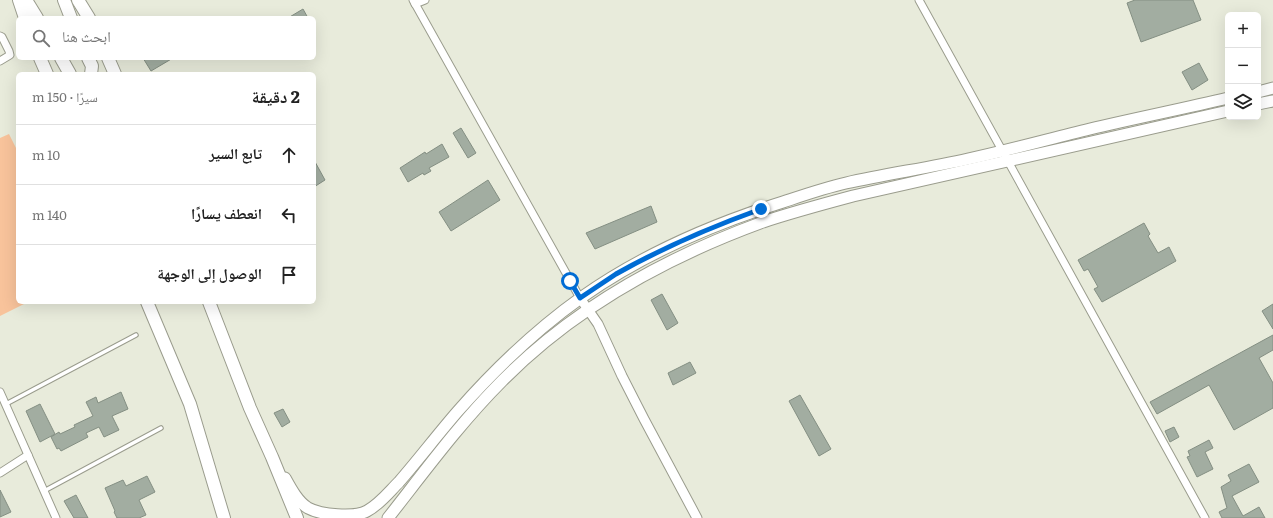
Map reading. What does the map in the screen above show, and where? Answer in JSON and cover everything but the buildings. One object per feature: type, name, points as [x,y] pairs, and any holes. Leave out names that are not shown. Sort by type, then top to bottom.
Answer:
[{"type":"highway","points":[[19,0],[24,16]]},
{"type":"highway","points":[[26,0],[35,16]]},
{"type":"highway","points":[[64,0],[70,16]]},
{"type":"highway","points":[[78,0],[87,16]]},
{"type":"highway","points":[[41,60],[47,72]]},
{"type":"highway","points":[[61,60],[69,72]]},
{"type":"highway","points":[[89,60],[92,66],[91,72]]},
{"type":"highway","points":[[109,60],[114,72]]},
{"type":"highway","points":[[148,304],[190,404],[219,498],[223,518]]},
{"type":"highway","points":[[209,304],[250,408],[297,518]]},
{"type":"main road","points":[[1261,91],[1273,88]]},
{"type":"main road","points":[[272,457],[294,494],[308,508],[336,514],[365,512],[383,499],[425,452],[458,411],[520,348],[580,298],[615,275],[647,258],[719,224],[761,209],[843,184],[969,159],[1110,124],[1225,99]]},
{"type":"main road","points":[[1261,103],[1273,101]]},
{"type":"main road","points":[[388,518],[465,420],[502,380],[547,340],[588,310],[622,287],[662,265],[725,237],[764,222],[853,196],[1225,112]]},
{"type":"street","points":[[425,0],[414,2],[580,298],[598,324],[622,376],[697,518]]},
{"type":"street","points":[[919,0],[1205,518]]},
{"type":"street","points":[[0,36],[2,37],[10,55],[0,62]]},
{"type":"street","points":[[0,392],[3,405],[28,455],[56,518]]},
{"type":"street","points":[[0,473],[28,455]]},
{"type":"lane","points":[[3,405],[136,335]]},
{"type":"lane","points":[[44,491],[161,428]]},
{"type":"shaded area","points":[[9,134],[16,148],[16,304],[24,304],[0,316],[0,138]]},
{"type":"route","points":[[570,281],[580,298],[615,275],[647,258],[719,224],[761,209]]}]
